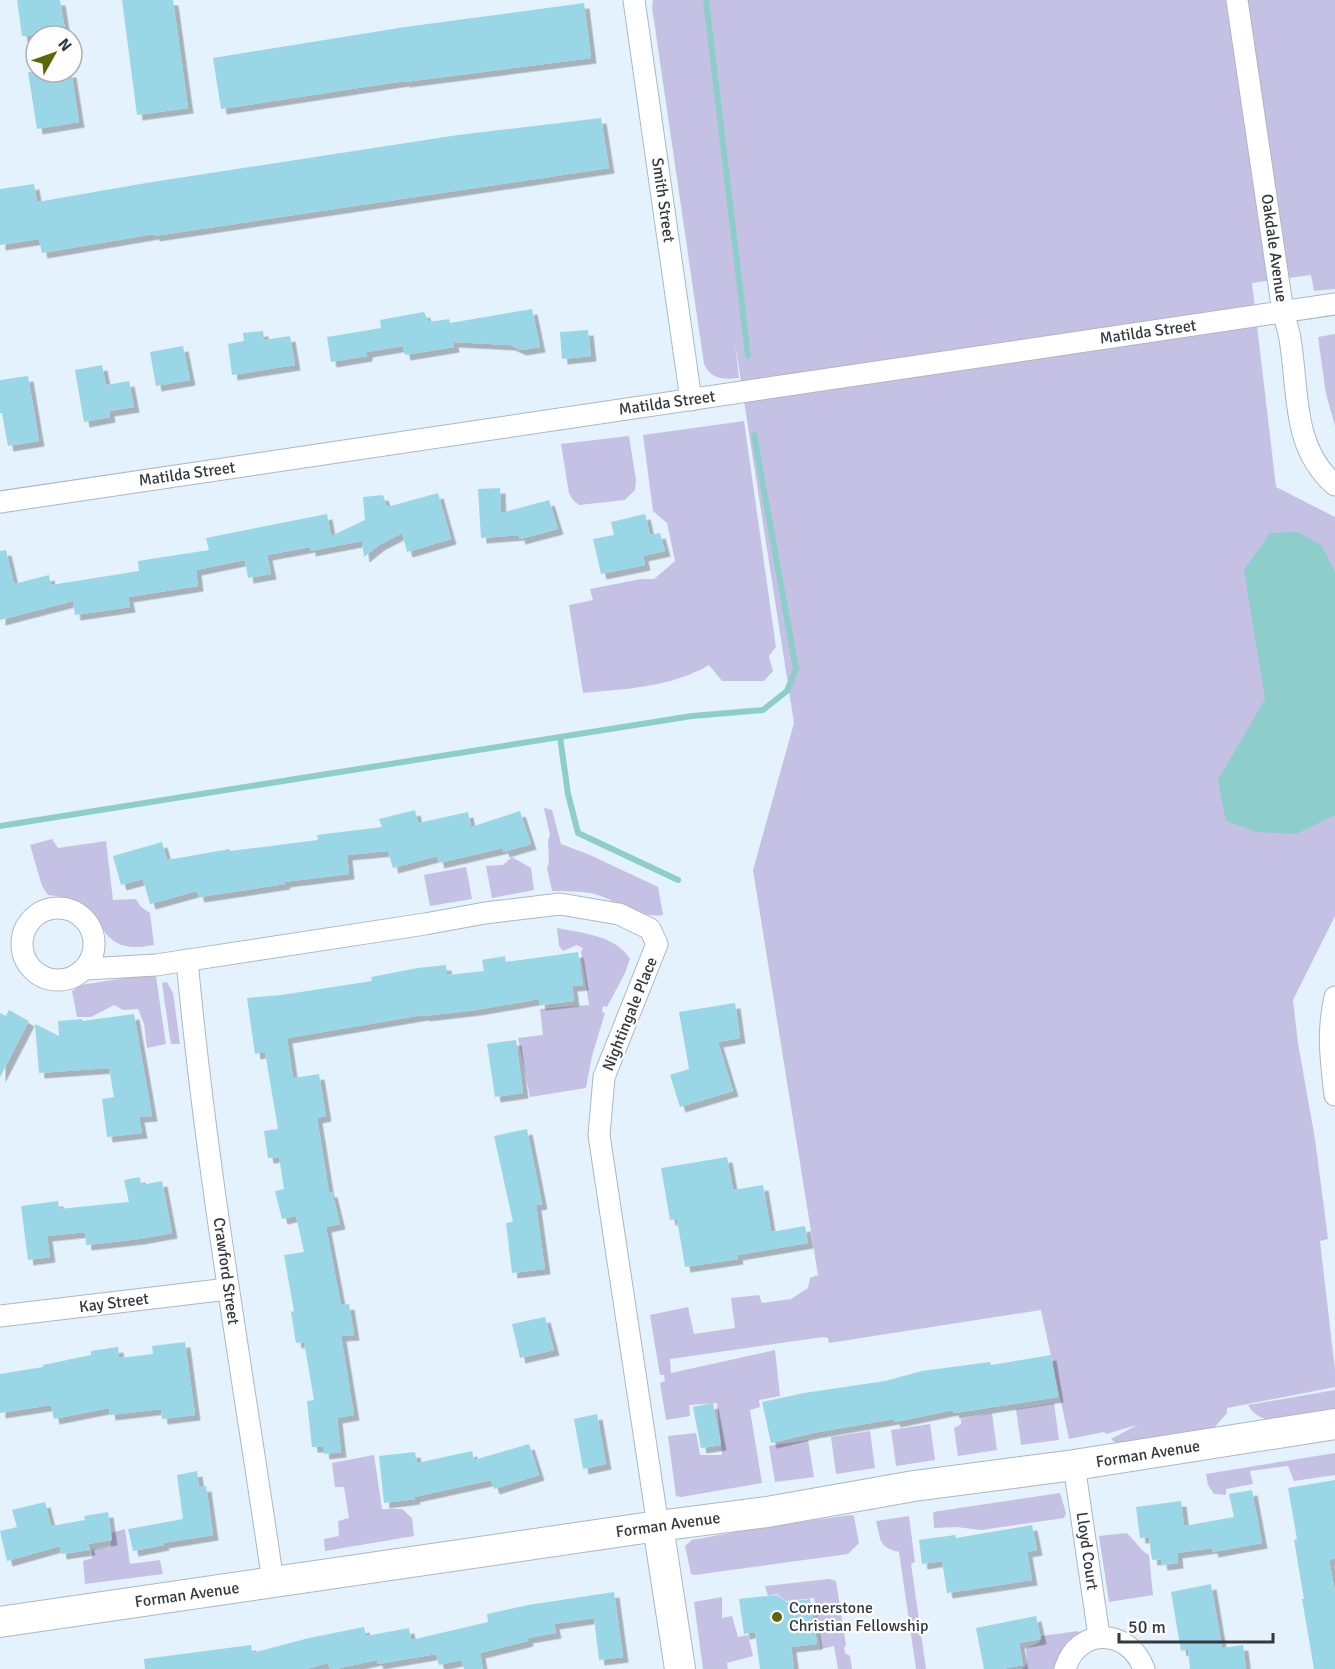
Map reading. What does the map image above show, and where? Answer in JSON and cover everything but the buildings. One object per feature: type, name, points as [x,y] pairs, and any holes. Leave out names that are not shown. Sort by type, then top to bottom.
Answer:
[{"type":"street","name":"Smith Street","points":[[634,0],[691,400]]},
{"type":"street","name":"Oakdale Avenue","points":[[1238,0],[1283,312],[1290,338],[1301,431],[1309,454],[1335,485]]},
{"type":"street","name":"Matilda Street","points":[[0,502],[1335,304]]},
{"type":"street","name":"Nightingale Place","points":[[86,969],[156,965],[485,913],[561,904],[620,914],[650,929],[657,944],[604,1077],[599,1134],[658,1526]]},
{"type":"street","name":"Crawford Street","points":[[187,960],[197,1063],[228,1289],[273,1582]]},
{"type":"street","points":[[1335,997],[1329,1037],[1335,1095]]},
{"type":"street","name":"Kay Street","points":[[0,1317],[228,1289]]},
{"type":"street","name":"Forman Avenue","points":[[0,1622],[767,1512],[954,1480],[1074,1465],[1335,1424]]},
{"type":"street","name":"Lloyd Court","points":[[1074,1465],[1099,1636]]},
{"type":"street","points":[[658,1526],[680,1669]]},
{"type":"street","points":[[1065,1669],[1073,1652],[1084,1642],[1099,1636],[1119,1640],[1131,1647],[1140,1658],[1144,1669]]},
{"type":"shaded area","points":[[653,0],[1335,0],[1335,289],[1314,291],[1311,275],[1252,283],[1276,487],[1335,517],[1335,916],[1293,1000],[1328,1239],[1320,1241],[1335,1387],[1227,1408],[1227,1413],[1213,1429],[1117,1444],[1111,1439],[1137,1425],[1106,1434],[1104,1432],[1069,1439],[1041,1310],[829,1343],[828,1338],[823,1337],[670,1359],[671,1373],[775,1350],[780,1396],[759,1400],[760,1407],[750,1410],[762,1483],[676,1496],[668,1436],[696,1433],[700,1455],[722,1455],[717,1403],[689,1405],[690,1416],[666,1420],[660,1383],[665,1381],[664,1375],[660,1375],[650,1315],[688,1307],[694,1334],[735,1328],[731,1298],[759,1295],[762,1303],[791,1299],[808,1288],[810,1278],[818,1275],[753,870],[794,723],[735,343],[739,378],[728,379],[714,376],[704,364],[652,7]]},
{"type":"shaded area","points":[[1335,334],[1335,426],[1326,394],[1318,337]]},
{"type":"shaded area","points":[[744,421],[776,647],[769,656],[773,671],[764,681],[722,681],[709,665],[680,678],[664,682],[583,693],[569,605],[593,600],[590,589],[641,579],[654,579],[675,561],[667,523],[653,511],[643,435]]},
{"type":"shaded area","points":[[629,436],[636,480],[635,490],[625,500],[579,505],[569,493],[561,444]]},
{"type":"shaded area","points":[[1298,532],[1322,546],[1335,572],[1335,815],[1296,834],[1257,832],[1226,821],[1218,780],[1265,699],[1244,570],[1270,533]]},
{"type":"shaded area","points":[[544,808],[552,810],[561,844],[658,887],[663,915],[654,916],[637,912],[595,894],[552,891],[547,868],[550,835]]},
{"type":"shaded area","points":[[52,839],[58,848],[106,841],[113,900],[136,899],[141,907],[150,913],[154,945],[124,946],[106,934],[94,914],[86,907],[71,900],[48,895],[42,886],[30,845]]},
{"type":"shaded area","points":[[512,857],[531,868],[534,890],[492,898],[486,866],[503,865]]},
{"type":"shaded area","points":[[466,867],[472,899],[430,906],[424,875]]},
{"type":"shaded area","points":[[557,928],[607,940],[624,951],[630,959],[607,1007],[603,1006],[602,1012],[605,1013],[592,1056],[586,1088],[530,1097],[518,1038],[543,1035],[540,1009],[589,1005],[581,952],[583,948],[577,945],[563,951],[559,946]]},
{"type":"shaded area","points":[[150,974],[156,977],[166,1044],[147,1048],[144,1024],[138,1009],[123,1010],[114,1005],[91,1017],[77,1017],[72,991],[81,985]]},
{"type":"shaded area","points":[[167,982],[173,993],[180,1044],[171,1044],[162,983]]},
{"type":"shaded area","points":[[1335,1390],[1335,1410],[1294,1419],[1268,1420],[1255,1413],[1248,1405]]},
{"type":"shaded area","points":[[1054,1403],[1059,1440],[1021,1445],[1016,1409]]},
{"type":"shaded area","points":[[992,1413],[997,1450],[958,1456],[954,1428],[961,1424],[961,1419]]},
{"type":"shaded area","points":[[930,1424],[935,1460],[896,1466],[891,1430]]},
{"type":"shaded area","points":[[870,1431],[875,1468],[836,1474],[831,1437]]},
{"type":"shaded area","points":[[808,1440],[814,1477],[775,1482],[769,1446]]},
{"type":"shaded area","points":[[1335,1453],[1335,1475],[1294,1481],[1288,1466],[1250,1471],[1253,1484],[1226,1489],[1226,1495],[1214,1494],[1208,1485],[1206,1474]]},
{"type":"shaded area","points":[[374,1455],[382,1509],[402,1509],[412,1518],[414,1536],[325,1551],[324,1539],[339,1536],[338,1521],[349,1518],[344,1487],[335,1487],[332,1463]]},
{"type":"shaded area","points":[[1060,1493],[1066,1513],[1064,1518],[981,1530],[956,1527],[934,1528],[933,1512]]},
{"type":"shaded area","points":[[854,1516],[859,1543],[848,1554],[691,1574],[685,1546],[692,1540],[762,1527]]},
{"type":"shaded area","points":[[909,1516],[915,1562],[911,1564],[926,1669],[916,1669],[899,1552],[884,1545],[876,1521]]},
{"type":"shaded area","points":[[125,1529],[130,1564],[160,1560],[163,1574],[85,1584],[83,1561],[92,1558],[92,1549],[111,1547],[111,1533]]},
{"type":"shaded area","points":[[1127,1533],[1149,1555],[1153,1595],[1109,1602],[1099,1536]]},
{"type":"shaded area","points":[[829,1579],[836,1581],[846,1645],[844,1648],[845,1653],[850,1656],[852,1669],[838,1669],[834,1646],[821,1649],[814,1598],[786,1601],[777,1594],[768,1596],[765,1586]]},
{"type":"shaded area","points":[[722,1597],[722,1618],[732,1616],[738,1637],[748,1635],[753,1656],[727,1663],[728,1669],[703,1669],[694,1602]]},
{"type":"shaded area","points":[[1079,1631],[1057,1669],[1022,1669],[1027,1664],[1026,1648],[1039,1643],[1041,1636]]},
{"type":"waterway","points":[[706,0],[748,356]]},
{"type":"waterway","points":[[0,826],[692,716],[763,710],[787,691],[796,669],[754,435]]},
{"type":"waterway","points":[[560,737],[568,794],[578,833],[678,880]]},
{"type":"place","name":"Cornerstone Christian Fellowship","points":[[777,1617]]}]
